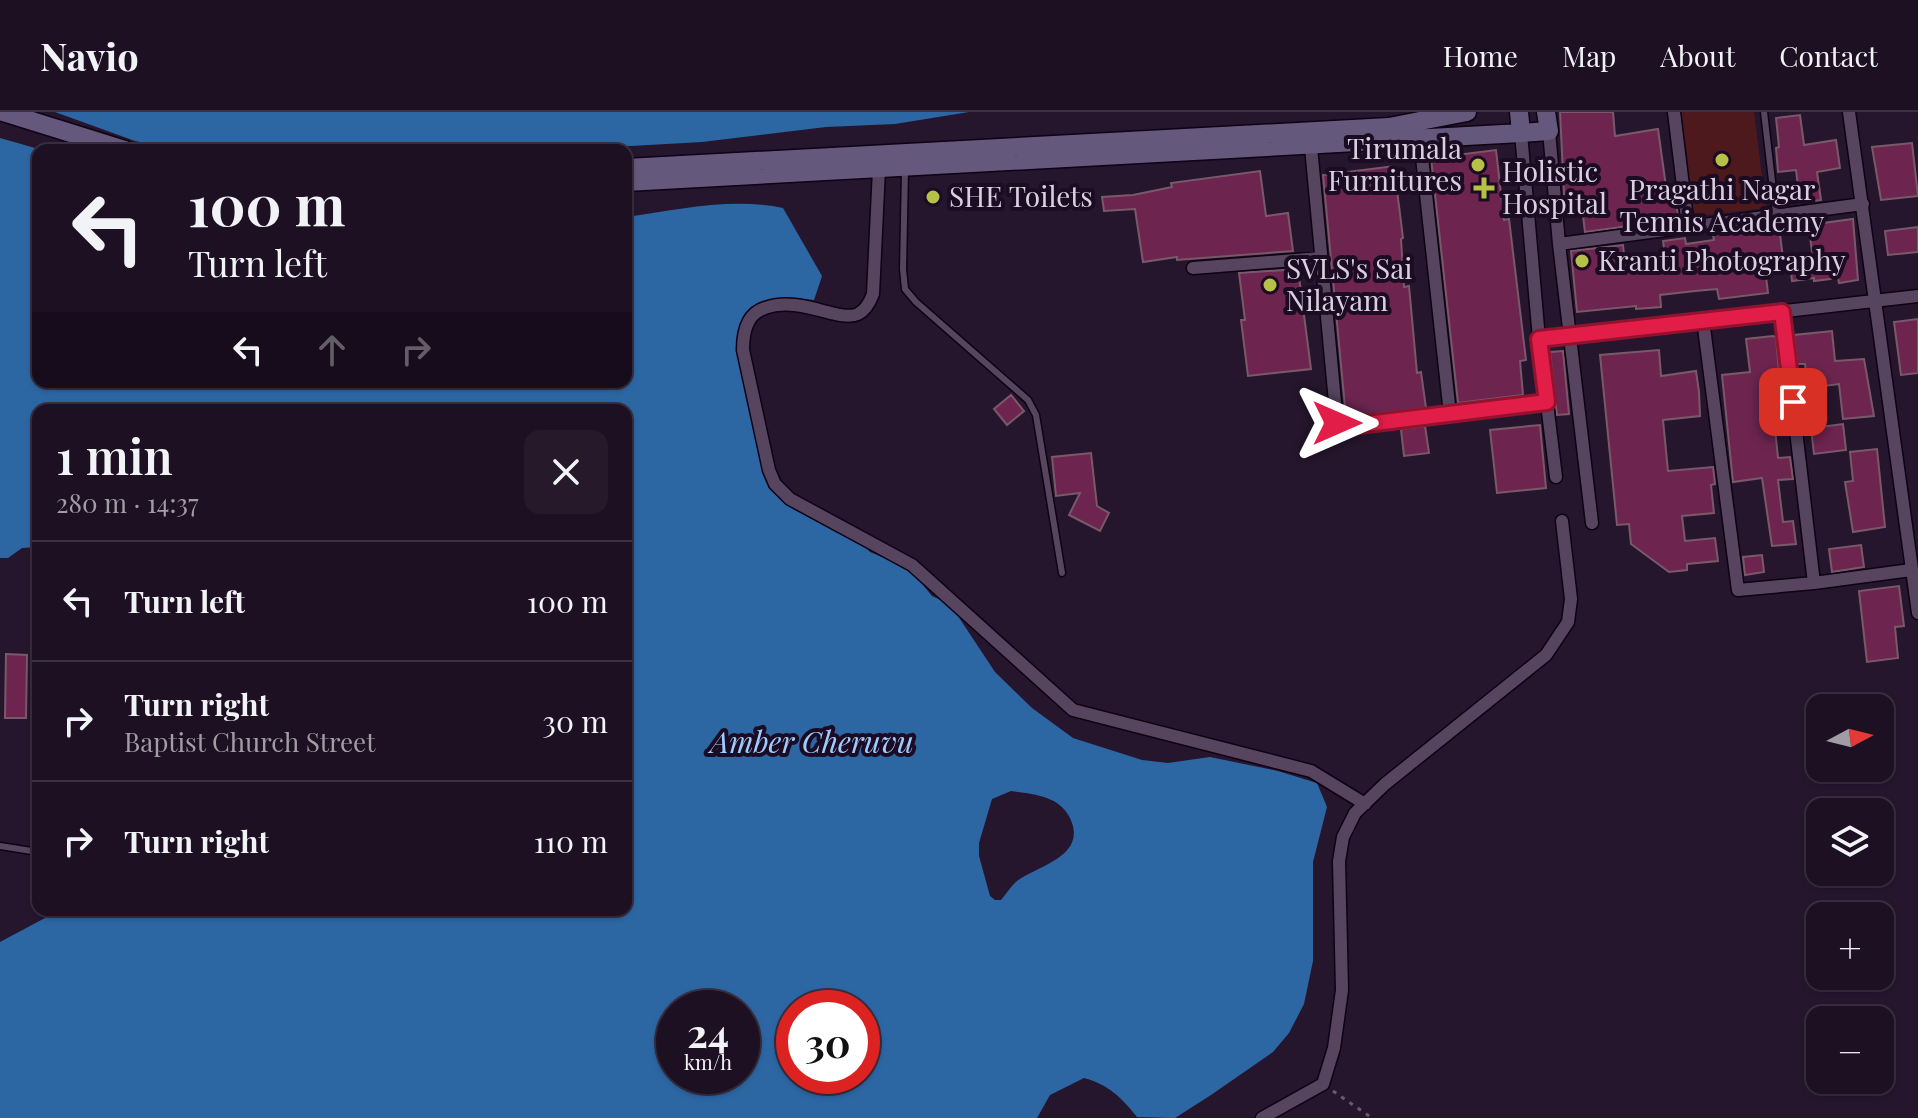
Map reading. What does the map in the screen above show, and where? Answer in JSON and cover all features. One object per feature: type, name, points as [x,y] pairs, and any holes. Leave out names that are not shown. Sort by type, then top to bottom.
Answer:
[{"type":"main road","points":[[3,112],[106,144]]},
{"type":"main road","points":[[632,168],[1389,127],[1467,112]]},
{"type":"main road","points":[[1519,112],[1521,133]]},
{"type":"main road","points":[[632,182],[1311,147],[1549,131],[1546,112]]},
{"type":"main road","points":[[0,124],[62,144]]},
{"type":"street","points":[[1674,112],[1688,227]]},
{"type":"street","points":[[1849,112],[1918,612]]},
{"type":"street","points":[[1549,131],[1592,523]]},
{"type":"street","points":[[1521,133],[1539,339],[1556,477]]},
{"type":"street","points":[[1420,139],[1450,414]]},
{"type":"street","points":[[1311,147],[1337,423],[1342,427],[1547,402]]},
{"type":"street","points":[[879,169],[873,294],[869,304],[861,313],[851,316],[799,303],[772,305],[757,310],[743,333],[743,350],[769,470],[775,484],[790,499],[912,565],[1073,710],[1311,771],[1365,804]]},
{"type":"street","points":[[1559,244],[1863,204]]},
{"type":"street","points":[[1193,268],[1321,258]]},
{"type":"street","points":[[1539,339],[1918,296]]},
{"type":"street","points":[[1782,312],[1814,583]]},
{"type":"street","points":[[1703,320],[1736,587],[1742,591],[1911,570]]},
{"type":"street","points":[[1262,1118],[1323,1084],[1334,1048],[1342,990],[1339,861],[1343,837],[1355,813],[1385,784],[1546,655],[1568,622],[1571,599],[1562,521]]},
{"type":"lane","points":[[1764,112],[1776,215]]},
{"type":"lane","points":[[905,167],[905,289],[1028,400],[1036,415],[1062,573]]},
{"type":"lane","points":[[0,846],[32,851]]},
{"type":"path","points":[[1323,1084],[1372,1118]]},
{"type":"shaded area","name":"Pragathi Nagar Tennis Academy","points":[[1679,112],[1754,112],[1766,208],[1691,217]]},
{"type":"water","points":[[55,112],[969,112],[895,124],[826,127],[702,142],[632,146],[149,144]]},
{"type":"water","name":"Amber Cheruvu","points":[[0,138],[32,147],[32,388],[632,388],[632,216],[724,204],[783,208],[822,276],[814,300],[785,297],[751,309],[738,332],[749,410],[763,472],[782,500],[857,538],[870,552],[909,568],[932,596],[950,604],[995,672],[1032,708],[1073,738],[1142,760],[1168,763],[1210,757],[1278,771],[1317,783],[1327,807],[1313,862],[1313,961],[1304,1004],[1289,1033],[1273,1052],[1175,1118],[1137,1117],[1114,1093],[1084,1078],[1050,1095],[1037,1118],[0,1118],[0,942],[49,916],[632,916],[632,404],[32,404],[32,547],[22,548],[8,558],[0,558]],"holes":[[[1011,791],[1044,797],[1059,804],[1070,818],[1074,831],[1072,842],[1058,858],[1017,881],[1001,900],[995,900],[990,896],[979,856],[979,843],[992,799]]]},
{"type":"building","points":[[1560,112],[1613,112],[1615,136],[1658,129],[1667,194],[1675,193],[1678,215],[1643,220],[1643,224],[1585,232],[1580,192],[1564,194]]},
{"type":"building","points":[[1800,115],[1804,145],[1836,140],[1840,168],[1817,172],[1821,200],[1800,203],[1796,170],[1778,172],[1776,118]]},
{"type":"building","points":[[1912,143],[1918,196],[1881,200],[1872,147]]},
{"type":"building","points":[[1496,150],[1504,220],[1509,219],[1526,360],[1520,361],[1523,395],[1458,403],[1431,158]]},
{"type":"building","points":[[1394,166],[1403,238],[1404,287],[1409,286],[1417,373],[1421,372],[1426,408],[1346,418],[1323,175]]},
{"type":"building","points":[[1260,171],[1266,216],[1288,213],[1293,251],[1177,260],[1177,257],[1143,262],[1135,209],[1104,211],[1102,197],[1133,195],[1172,187],[1171,183]]},
{"type":"building","points":[[1823,218],[1823,223],[1853,219],[1858,280],[1839,283],[1838,278],[1792,281],[1790,264],[1813,260],[1808,220]]},
{"type":"building","points":[[1779,227],[1783,258],[1764,260],[1768,293],[1719,299],[1717,289],[1695,291],[1660,295],[1661,307],[1636,309],[1636,306],[1577,312],[1571,251],[1623,245],[1626,273],[1667,270],[1663,241],[1685,238],[1686,244],[1714,240],[1713,235]]},
{"type":"building","points":[[1918,227],[1918,252],[1888,255],[1885,231]]},
{"type":"building","points":[[1298,269],[1311,369],[1248,376],[1239,273]]},
{"type":"building","points":[[1918,319],[1918,373],[1901,375],[1894,322]]},
{"type":"building","points":[[1832,331],[1835,361],[1864,359],[1874,416],[1843,419],[1839,384],[1808,388],[1805,364],[1797,364],[1794,335]]},
{"type":"building","points":[[1776,337],[1783,417],[1774,418],[1778,458],[1790,457],[1793,479],[1778,480],[1783,522],[1793,521],[1796,544],[1772,546],[1762,478],[1733,482],[1722,375],[1750,372],[1746,339]]},
{"type":"building","points":[[1659,350],[1661,376],[1696,371],[1699,392],[1700,416],[1663,420],[1668,471],[1713,467],[1715,484],[1711,485],[1714,513],[1682,516],[1685,541],[1715,538],[1718,561],[1687,564],[1687,570],[1669,572],[1631,544],[1629,524],[1617,525],[1600,355]]},
{"type":"building","points":[[1563,351],[1569,414],[1557,415],[1550,352]]},
{"type":"building","points":[[1011,395],[1024,411],[1007,425],[994,409]]},
{"type":"building","points":[[1843,424],[1846,450],[1814,454],[1811,428]]},
{"type":"building","points":[[1540,425],[1546,488],[1497,493],[1490,430]]},
{"type":"building","points":[[1425,426],[1429,453],[1404,456],[1401,429]]},
{"type":"building","points":[[1877,449],[1885,527],[1853,532],[1845,482],[1853,481],[1850,452]]},
{"type":"building","points":[[1091,453],[1097,506],[1109,513],[1100,531],[1069,515],[1080,493],[1056,496],[1052,457]]},
{"type":"building","points":[[1861,545],[1864,567],[1832,572],[1829,549]]},
{"type":"building","points":[[1762,555],[1764,572],[1745,575],[1743,557]]},
{"type":"building","points":[[1899,586],[1904,626],[1895,627],[1898,658],[1867,662],[1859,591]]},
{"type":"building","points":[[6,654],[27,655],[26,718],[5,718]]},
{"type":"place","name":"Pragathi Nagar Tennis Academy","points":[[1722,160]]},
{"type":"place","name":"Tirumala Furnitures","points":[[1478,165]]},
{"type":"place","name":"Holistic Hospital","points":[[1484,188]]},
{"type":"place","name":"SHE Toilets","points":[[933,197]]},
{"type":"place","name":"Kranti Photography","points":[[1582,261]]},
{"type":"place","name":"SVLS's Sai Nilayam","points":[[1270,285]]},
{"type":"route","points":[[1337,423],[1342,427],[1547,402],[1539,339],[1782,312],[1793,402]]}]
